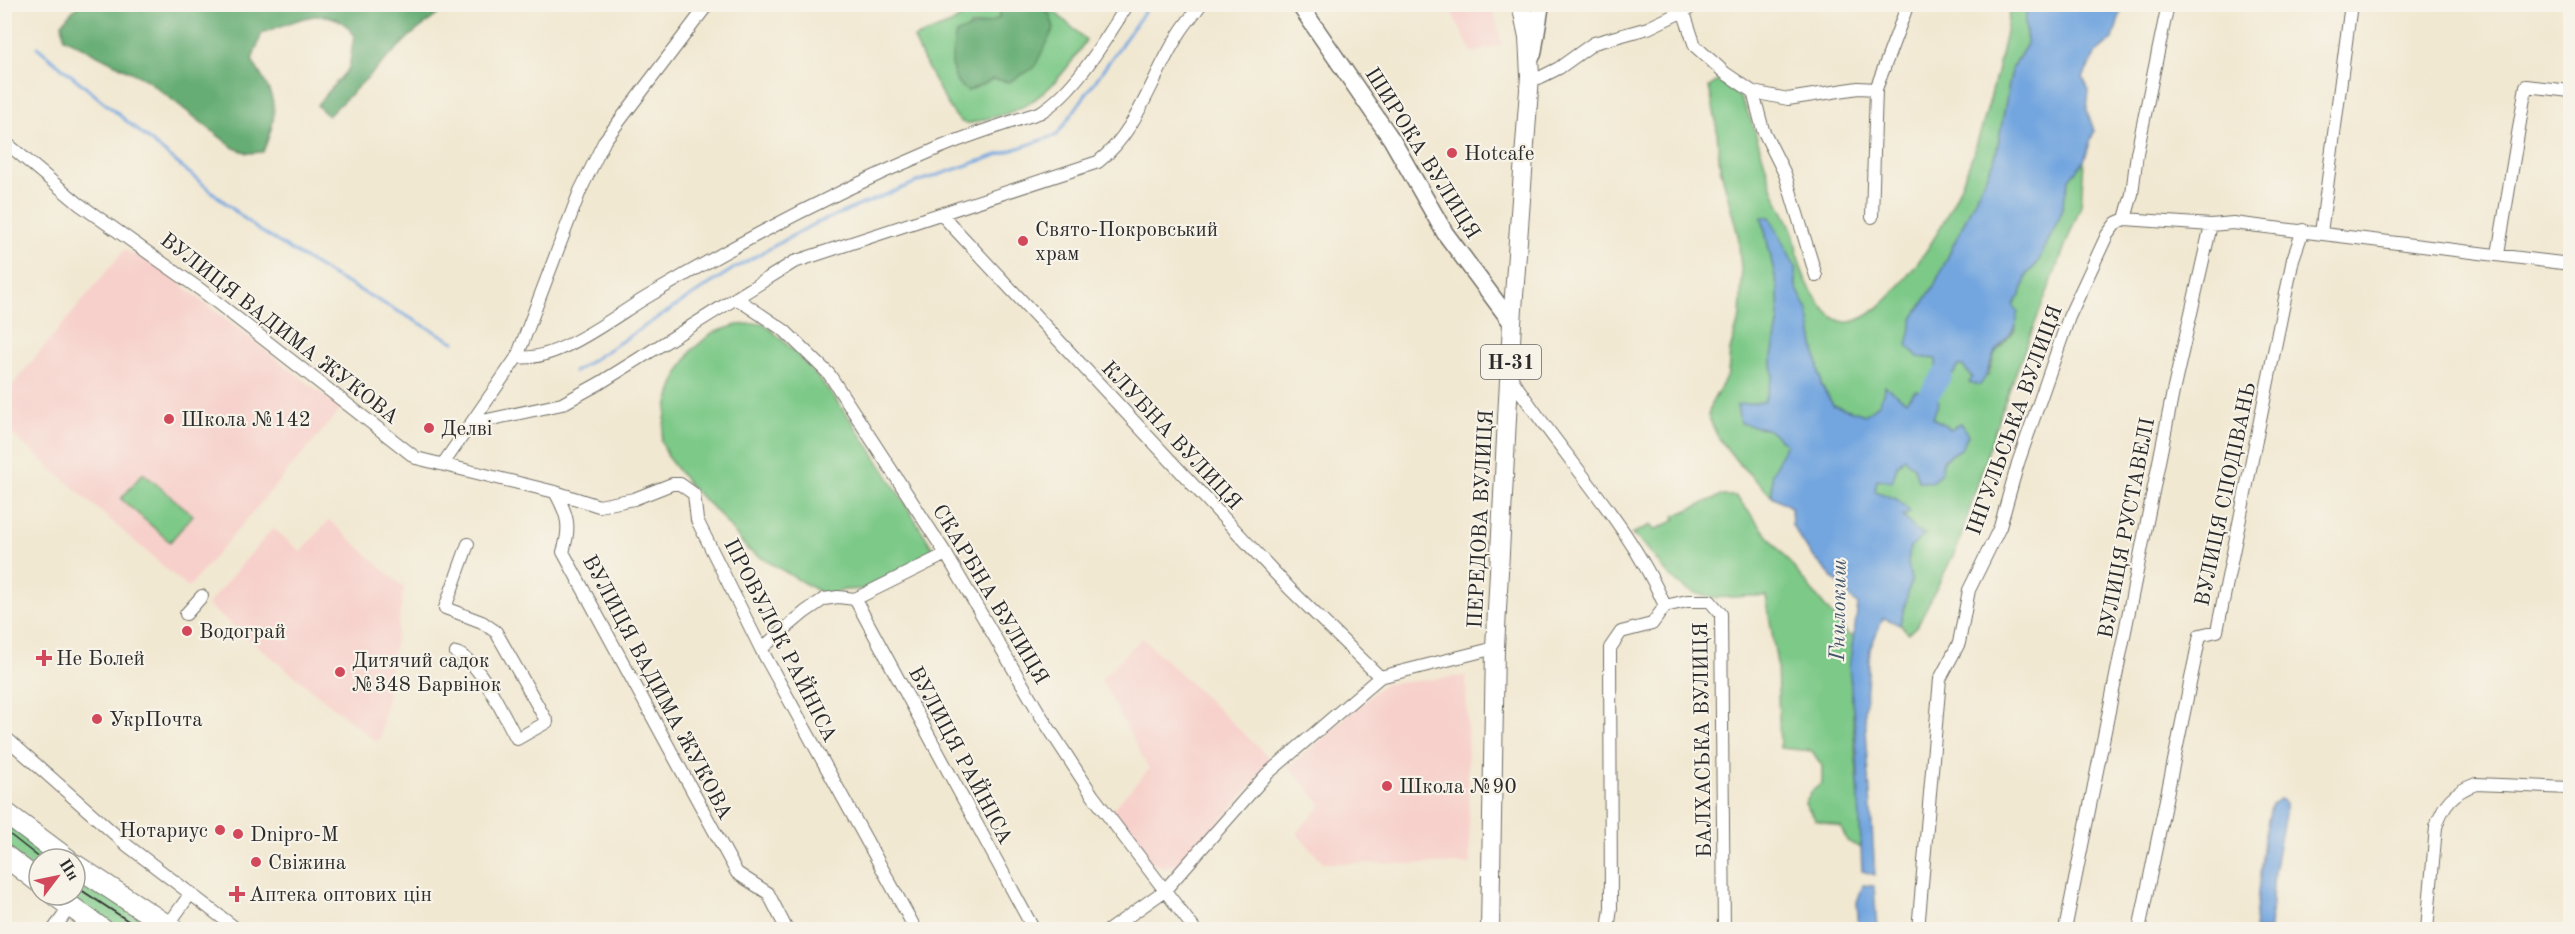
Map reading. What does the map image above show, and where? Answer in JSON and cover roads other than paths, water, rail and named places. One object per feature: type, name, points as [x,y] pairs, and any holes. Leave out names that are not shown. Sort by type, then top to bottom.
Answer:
[{"type":"highway","points":[[4,812],[51,847]]},
{"type":"highway","points":[[4,855],[27,873]]},
{"type":"highway","points":[[87,873],[171,927]]},
{"type":"highway","points":[[71,907],[103,930]]},
{"type":"main road","name":"ШИРОКА ВУЛИЦЯ","points":[[1299,4],[1392,140],[1445,233],[1512,323]]},
{"type":"main road","name":"Н-31","points":[[1521,4],[1528,37],[1530,76]]},
{"type":"main road","name":"ПЕРЕДОВА ВУЛИЦЯ","points":[[1490,930],[1495,648],[1512,323],[1530,76],[1541,4]]},
{"type":"street","points":[[443,464],[517,357],[580,191],[605,140],[708,4]]},
{"type":"street","points":[[517,357],[528,359],[563,347],[740,242],[817,202],[933,150],[1041,112],[1056,103],[1098,50],[1128,4]]},
{"type":"street","points":[[473,423],[562,404],[600,383],[794,262],[1080,170],[1098,162],[1112,151],[1149,93],[1178,35],[1201,4]]},
{"type":"street","points":[[1530,76],[1539,78],[1594,44],[1648,28],[1684,13],[1698,4]]},
{"type":"street","points":[[1872,217],[1876,89],[1908,4]]},
{"type":"street","name":"ІНГУЛЬСЬКА ВУЛИЦЯ","points":[[1918,930],[1940,679],[1959,643],[1969,590],[2000,527],[2018,463],[2070,317],[2107,235],[2116,223],[2125,219],[2132,194],[2137,153],[2168,4]]},
{"type":"street","points":[[2321,232],[2351,4]]},
{"type":"street","points":[[1684,13],[1695,46],[1725,74],[1753,92],[1788,99],[1858,88],[1876,89]]},
{"type":"street","points":[[2498,254],[2526,86],[2571,91]]},
{"type":"street","points":[[1753,92],[1763,130],[1785,174],[1816,276]]},
{"type":"street","name":"ВУЛИЦЯ ВАДИМА ЖУКОВА","points":[[4,141],[79,204],[192,284],[416,458],[555,492],[567,519],[569,533],[563,552],[568,562],[737,873],[768,893],[787,930]]},
{"type":"street","name":"КЛУБНА ВУЛИЦЯ","points":[[941,214],[1290,590],[1380,677]]},
{"type":"street","points":[[2125,219],[2211,225],[2233,223],[2303,230],[2571,264]]},
{"type":"street","name":"ВУЛИЦЯ РУСТАВЕЛІ","points":[[2065,930],[2173,392],[2211,225]]},
{"type":"street","name":"ВУЛИЦЯ СПОДІВАНЬ","points":[[2139,930],[2200,635],[2217,631],[2293,259],[2303,230]]},
{"type":"street","name":"СКАРБНА ВУЛИЦЯ","points":[[736,298],[785,331],[829,374],[946,554],[1048,726],[1093,796],[1195,930]]},
{"type":"street","points":[[1510,376],[1534,413],[1633,543],[1665,606],[1652,624],[1621,632],[1610,648],[1611,908],[1608,930]]},
{"type":"street","name":"ПРОВУЛОК РАЙНІСА","points":[[555,492],[599,506],[626,502],[672,484],[686,487],[694,494],[697,520],[760,649],[916,930]]},
{"type":"street","points":[[456,653],[465,656],[476,668],[516,739],[548,722],[495,632],[482,622],[445,608],[468,544]]},
{"type":"street","points":[[760,649],[824,599],[838,597],[855,599],[946,554]]},
{"type":"street","points":[[186,614],[202,596]]},
{"type":"street","name":"ВУЛИЦЯ РАЙНІСА","points":[[855,599],[1034,930]]},
{"type":"street","name":"БАЛХАСЬКА ВУЛИЦЯ","points":[[1665,606],[1687,601],[1710,601],[1721,614],[1724,930]]},
{"type":"street","points":[[1109,930],[1164,891],[1267,774],[1380,677],[1495,648]]},
{"type":"street","points":[[4,736],[128,846],[238,930]]},
{"type":"street","points":[[2427,930],[2436,827],[2440,812],[2455,794],[2476,784],[2571,788]]},
{"type":"street","points":[[171,927],[191,893]]},
{"type":"street","points":[[53,930],[61,907]]},
{"type":"water","points":[[2028,5],[2123,5],[2113,39],[2095,54],[2083,78],[2089,90],[2087,110],[2094,131],[2084,161],[2069,179],[2060,216],[2037,264],[2027,274],[2021,294],[2013,305],[2018,311],[2013,331],[1996,351],[1986,377],[1980,385],[1969,383],[1972,377],[1963,366],[1958,366],[1954,373],[1942,375],[1936,370],[1936,359],[1918,357],[1907,345],[1913,319],[1934,286],[1996,155],[2012,69],[2027,44],[2025,21]]},
{"type":"water","points":[[1762,217],[1770,217],[1795,267],[1796,287],[1808,311],[1821,385],[1833,405],[1865,415],[1880,403],[1885,386],[1906,401],[1916,390],[1939,401],[1933,418],[1951,429],[1960,423],[1968,435],[1961,449],[1943,460],[1941,473],[1932,482],[1918,481],[1914,467],[1904,458],[1897,466],[1892,482],[1877,479],[1875,491],[1898,500],[1910,512],[1903,516],[1917,532],[1925,534],[1910,548],[1908,563],[1911,581],[1900,624],[1883,618],[1870,649],[1865,712],[1875,875],[1862,871],[1857,753],[1849,667],[1858,605],[1809,552],[1792,525],[1791,507],[1772,496],[1772,474],[1786,444],[1767,429],[1740,423],[1737,405],[1764,402],[1773,376],[1772,357],[1779,320],[1778,290]]},
{"type":"water","points":[[2280,799],[2285,803],[2285,814],[2274,872],[2270,929],[2254,929],[2264,839],[2271,806]]},
{"type":"water","points":[[1863,885],[1874,886],[1877,929],[1859,929],[1857,902]]},
{"type":"waterway","points":[[574,372],[733,269],[812,225],[917,182],[1057,135],[1150,4]]},
{"type":"waterway","points":[[37,47],[257,229],[330,274],[454,342]]},
{"type":"waterway","name":"Гнилокиш","points":[[1911,415],[1942,375]]},
{"type":"tram line","points":[[4,830],[27,848]]},
{"type":"tram line","points":[[87,894],[142,930]]},
{"type":"place","name":"Hotcafe","points":[[1452,153]]},
{"type":"place","name":"Свято-Покровський храм","points":[[1023,241]]},
{"type":"place","name":"Школа №142","points":[[169,419]]},
{"type":"place","name":"Делві","points":[[429,428]]},
{"type":"place","name":"Водограй","points":[[187,631]]},
{"type":"place","name":"Не Болей","points":[[44,658]]},
{"type":"place","name":"Дитячий садок №348 Барвінок","points":[[340,672]]},
{"type":"place","name":"УкрПочта","points":[[97,719]]},
{"type":"place","name":"Школа №90","points":[[1387,786]]},
{"type":"place","name":"Нотариус","points":[[220,830]]},
{"type":"place","name":"Dnipro-M","points":[[238,834]]},
{"type":"place","name":"Свіжина","points":[[256,862]]},
{"type":"place","name":"Аптека оптових цін","points":[[237,894]]}]
